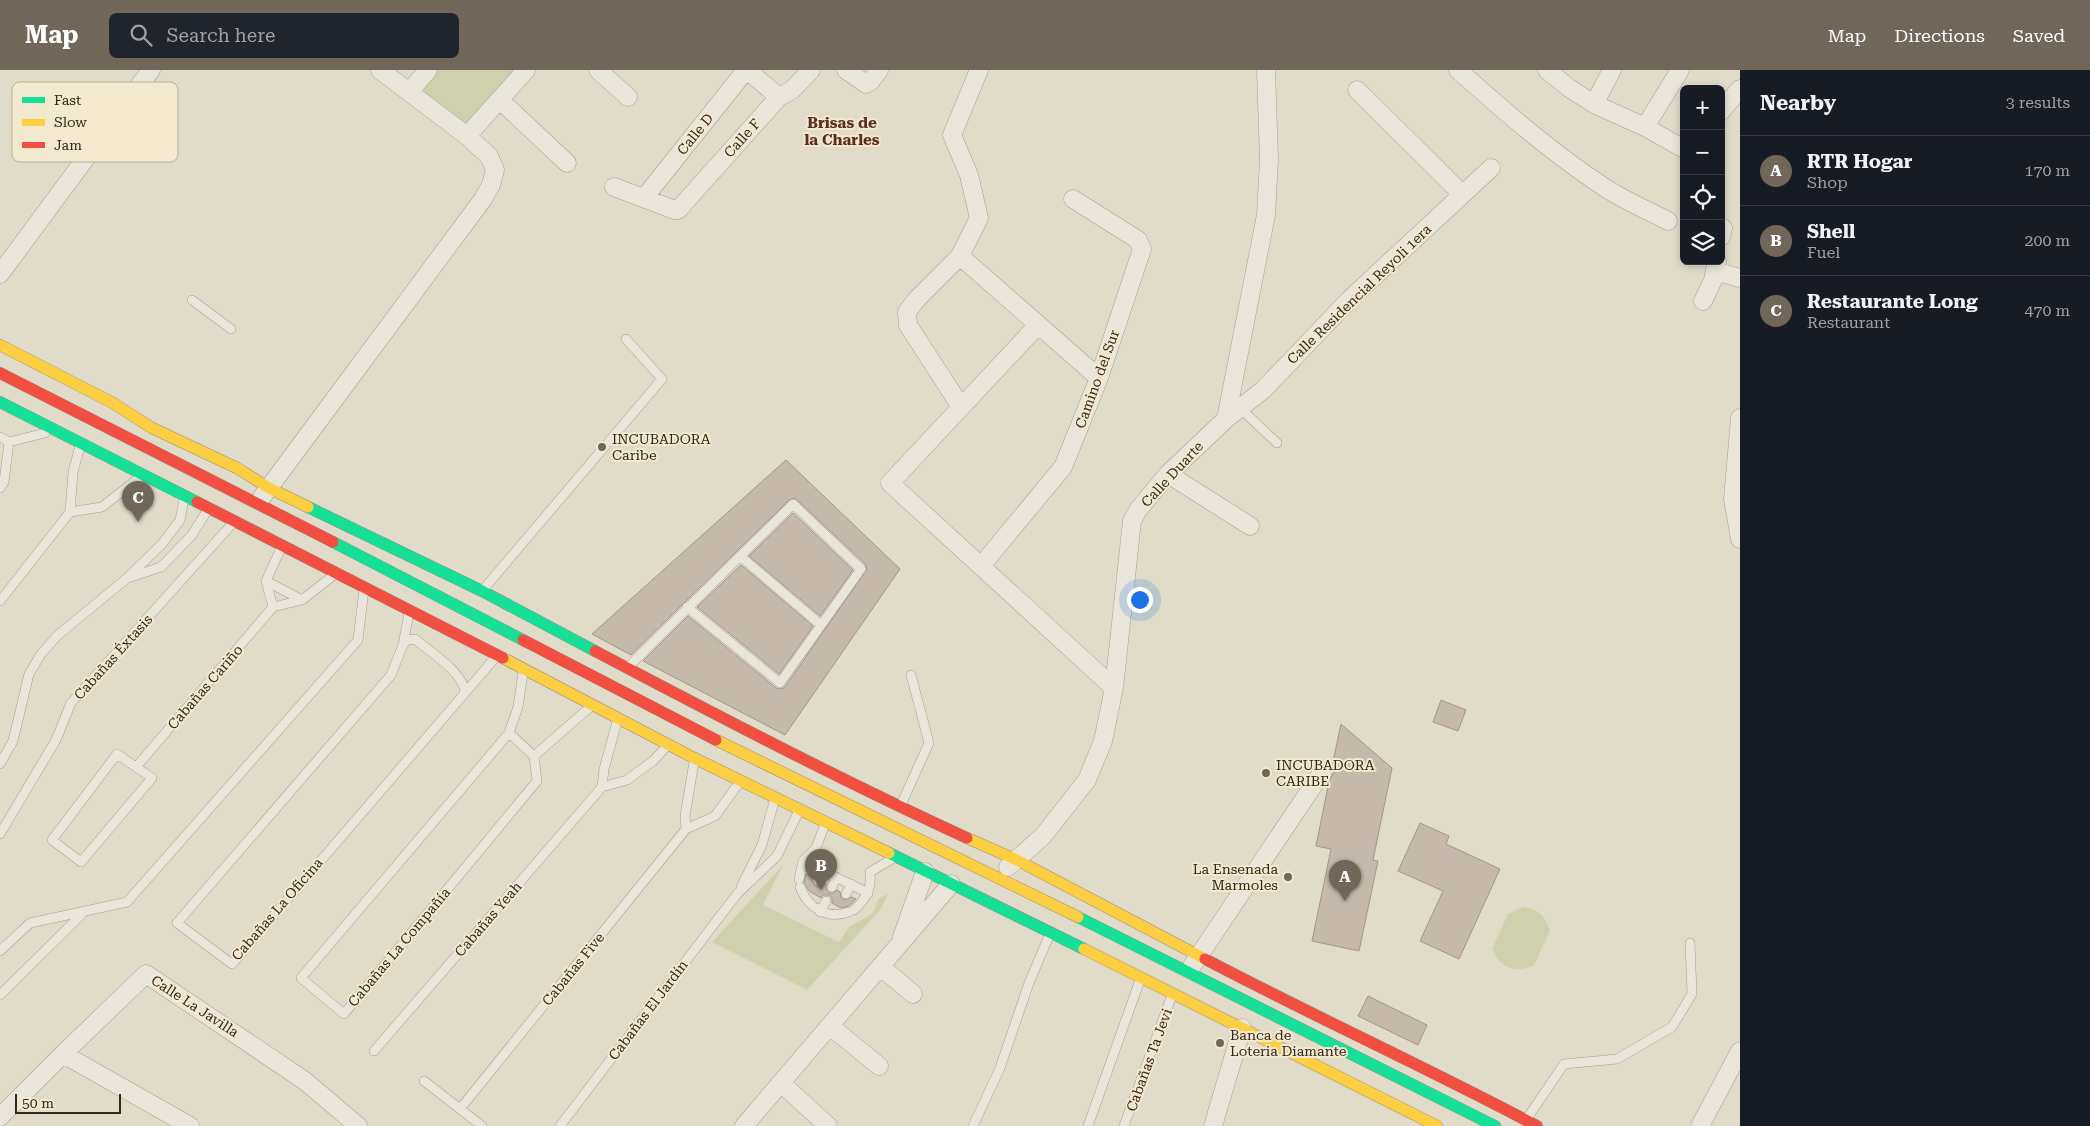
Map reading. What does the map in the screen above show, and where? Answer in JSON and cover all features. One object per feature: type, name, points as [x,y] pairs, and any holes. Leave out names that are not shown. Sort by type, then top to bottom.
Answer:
[{"type":"main road","points":[[0,346],[113,403],[152,428],[237,468],[269,488],[473,600],[618,677],[706,735],[997,877],[1495,1126]]},
{"type":"main road","points":[[0,373],[257,504],[473,600],[618,677],[732,724],[900,807],[1017,860],[1286,1002],[1475,1093],[1537,1126]]},
{"type":"main road","points":[[0,402],[59,431],[142,476],[410,610],[668,745],[1141,977],[1424,1123],[1437,1126]]},
{"type":"street","points":[[142,82],[151,70]]},
{"type":"street","points":[[257,504],[483,199],[491,185],[495,170],[489,156],[467,136],[380,70]]},
{"type":"street","points":[[409,92],[428,70]]},
{"type":"street","points":[[467,136],[526,70]]},
{"type":"street","points":[[598,70],[628,97]]},
{"type":"street","points":[[747,70],[779,97]]},
{"type":"street","name":"Calle D","points":[[644,198],[747,70]]},
{"type":"street","name":"Calle F","points":[[644,198],[676,210],[779,97],[792,90],[811,70]]},
{"type":"street","points":[[846,70],[866,84],[870,82],[879,70]]},
{"type":"street","points":[[961,407],[908,326],[907,312],[916,300],[960,256],[979,218],[969,175],[952,135],[979,70]]},
{"type":"street","points":[[1226,419],[1266,215],[1269,160],[1266,70]]},
{"type":"street","points":[[1458,70],[1510,116],[1605,188],[1668,221]]},
{"type":"street","points":[[1547,70],[1569,88],[1594,104],[1644,126],[1680,148]]},
{"type":"street","points":[[1594,104],[1612,70]]},
{"type":"street","points":[[1644,126],[1680,70]]},
{"type":"street","points":[[1725,106],[1740,89]]},
{"type":"street","points":[[1357,90],[1462,194]]},
{"type":"street","points":[[500,100],[567,163]]},
{"type":"street","points":[[0,274],[83,162]]},
{"type":"street","name":"Calle Residencial Reyoli 1era","points":[[1226,419],[1263,390],[1350,299],[1491,168]]},
{"type":"street","points":[[614,187],[644,198]]},
{"type":"street","name":"Camino del Sur","points":[[981,566],[1063,468],[1100,378],[1142,249],[1138,240],[1073,199]]},
{"type":"street","points":[[960,256],[1100,378]]},
{"type":"street","points":[[1703,301],[1716,266],[1740,278]]},
{"type":"street","points":[[1038,325],[890,483],[1114,688]]},
{"type":"street","points":[[1740,418],[1733,499],[1740,539]]},
{"type":"street","name":"Calle Duarte","points":[[997,877],[1043,836],[1087,780],[1103,741],[1114,688],[1132,520],[1168,474],[1226,419]]},
{"type":"street","points":[[1168,474],[1250,526]]},
{"type":"street","points":[[1188,972],[1322,771]]},
{"type":"street","points":[[899,946],[925,872]]},
{"type":"street","points":[[744,1126],[951,884]]},
{"type":"street","points":[[881,967],[913,994]]},
{"type":"street","name":"Calle La Javilla","points":[[0,1117],[146,974],[304,1081],[358,1126]]},
{"type":"street","points":[[830,1026],[879,1066]]},
{"type":"street","points":[[1213,1126],[1242,1028]]},
{"type":"street","points":[[1700,1126],[1740,1051]]},
{"type":"street","points":[[63,1054],[190,1126]]},
{"type":"street","points":[[781,1083],[828,1126]]},
{"type":"lane","points":[[192,300],[231,329]]},
{"type":"lane","points":[[473,600],[662,379],[626,339]]},
{"type":"lane","points":[[1240,408],[1278,443]]},
{"type":"lane","points":[[0,437],[9,442],[59,431]]},
{"type":"lane","points":[[0,488],[4,482],[9,442]]},
{"type":"lane","points":[[0,601],[70,512],[73,472],[81,444]]},
{"type":"lane","points":[[70,512],[102,507],[142,476]]},
{"type":"lane","points":[[0,764],[13,741],[25,685],[33,666],[58,635],[126,579],[162,544],[180,520],[184,497]]},
{"type":"lane","points":[[618,677],[687,607],[793,504],[861,569],[780,683],[687,607]]},
{"type":"lane","points":[[126,579],[161,567],[192,535],[209,509]]},
{"type":"lane","name":"Cabañas Éxtasis","points":[[0,834],[56,740],[71,703],[234,522]]},
{"type":"lane","points":[[282,546],[266,581],[273,607],[302,600],[337,573]]},
{"type":"lane","points":[[740,556],[821,625]]},
{"type":"lane","points":[[266,581],[302,600]]},
{"type":"lane","points":[[0,951],[30,923],[127,902],[358,640],[362,622],[364,587]]},
{"type":"lane","name":"Cabañas Cariño","points":[[137,766],[273,607]]},
{"type":"lane","name":"Cabañas La Oficina","points":[[410,610],[403,645],[391,675],[177,923],[232,964],[497,656]]},
{"type":"lane","points":[[403,645],[407,640],[415,639],[458,675],[462,680],[465,692]]},
{"type":"lane","name":"Cabañas La Compañía","points":[[524,670],[518,707],[509,733],[301,978],[344,1014],[537,781],[534,756]]},
{"type":"lane","points":[[900,807],[929,743],[911,674]]},
{"type":"lane","points":[[509,733],[534,756],[592,705]]},
{"type":"lane","points":[[618,719],[604,769],[602,788],[627,780],[653,761],[668,745]]},
{"type":"lane","points":[[117,754],[137,766],[152,778],[81,862],[52,840],[117,754]]},
{"type":"lane","points":[[686,829],[685,816],[694,758]]},
{"type":"lane","name":"Cabañas Five","points":[[460,1109],[686,829],[715,816],[741,781]]},
{"type":"lane","name":"Cabañas Yeah","points":[[374,1051],[602,788]]},
{"type":"lane","name":"Cabañas El Jardín","points":[[737,894],[762,845],[775,797]]},
{"type":"lane","name":"Cabañas El Jardín","points":[[560,1126],[737,894],[776,856],[800,809]]},
{"type":"lane","points":[[820,912],[799,883],[803,861],[816,848],[826,822]]},
{"type":"lane","points":[[820,912],[851,911],[862,902],[868,893],[871,881],[870,872],[896,857]]},
{"type":"lane","points":[[803,861],[868,893]]},
{"type":"lane","points":[[818,880],[822,870]]},
{"type":"lane","points":[[832,887],[836,877]]},
{"type":"lane","points":[[846,894],[850,884]]},
{"type":"lane","points":[[820,912],[826,900]]},
{"type":"lane","points":[[0,995],[85,911]]},
{"type":"lane","points":[[972,1126],[1000,1068],[1029,983],[1050,933]]},
{"type":"lane","points":[[1526,1120],[1564,1064],[1617,1059],[1672,1027],[1692,994],[1690,943]]},
{"type":"lane","points":[[1088,1126],[1141,977]]},
{"type":"lane","name":"Cabañas Ta Jevi","points":[[1124,1126],[1173,993]]},
{"type":"lane","points":[[424,1081],[482,1126]]},
{"type":"green space","points":[[437,70],[516,70],[466,125],[423,95],[424,86]]},
{"type":"green space","points":[[783,865],[763,905],[839,942],[849,927],[873,913],[878,899],[888,894],[880,910],[807,990],[712,942]]},
{"type":"green space","points":[[1523,907],[1533,909],[1541,914],[1550,931],[1534,965],[1521,969],[1509,968],[1499,961],[1492,949],[1508,914]]},
{"type":"building","points":[[786,460],[900,569],[785,735],[643,661],[688,616],[776,688],[782,689],[785,687],[867,569],[865,564],[795,498],[789,500],[631,655],[592,634]]},
{"type":"building","points":[[793,513],[853,570],[820,616],[749,556]]},
{"type":"building","points":[[741,565],[813,626],[779,674],[697,607]]},
{"type":"building","points":[[1441,700],[1466,710],[1458,731],[1433,722]]},
{"type":"building","points":[[1341,724],[1392,768],[1373,860],[1378,861],[1359,951],[1312,941],[1331,849],[1316,846],[1329,781],[1334,772],[1332,766]]},
{"type":"building","points":[[1420,823],[1449,836],[1446,844],[1500,869],[1459,959],[1420,941],[1443,891],[1398,871]]},
{"type":"building","points":[[806,874],[812,877],[815,886],[823,883],[826,884],[829,893],[837,890],[844,900],[851,897],[856,899],[849,906],[841,908],[832,903],[832,898],[829,895],[823,895],[821,898],[809,891],[804,882]]},
{"type":"building","points":[[1368,996],[1427,1025],[1418,1045],[1358,1016]]},
{"type":"traffic: fast","points":[[0,402],[197,502]]},
{"type":"traffic: fast","points":[[308,507],[482,591],[595,651]]},
{"type":"traffic: fast","points":[[333,542],[523,640]]},
{"type":"traffic: fast","points":[[889,853],[1084,949]]},
{"type":"traffic: fast","points":[[1078,917],[1495,1126]]},
{"type":"traffic: slow","points":[[0,345],[113,403],[152,428],[237,468],[269,488],[308,507]]},
{"type":"traffic: slow","points":[[503,658],[694,758],[889,853]]},
{"type":"traffic: slow","points":[[716,740],[1078,917]]},
{"type":"traffic: slow","points":[[967,838],[1017,860],[1205,959]]},
{"type":"traffic: slow","points":[[1084,949],[1437,1126]]},
{"type":"traffic: jam","points":[[0,373],[333,542]]},
{"type":"traffic: jam","points":[[197,502],[503,658]]},
{"type":"traffic: jam","points":[[523,640],[716,740]]},
{"type":"traffic: jam","points":[[595,651],[780,747],[967,838]]},
{"type":"traffic: jam","points":[[1205,959],[1537,1126]]},
{"type":"place","name":"INCUBADORA Caribe","points":[[602,447]]},
{"type":"place","name":"Restaurante Long","points":[[138,522]]},
{"type":"place","name":"INCUBADORA CARIBE","points":[[1266,773]]},
{"type":"place","name":"La Ensenada Marmoles","points":[[1288,877]]},
{"type":"place","name":"Shell","points":[[821,890]]},
{"type":"place","name":"RTR Hogar","points":[[1345,901]]},
{"type":"place","name":"Banca de Loteria Diamante","points":[[1220,1043]]},
{"type":"district","name":"Brisas de la Charles","points":[[842,132]]}]
